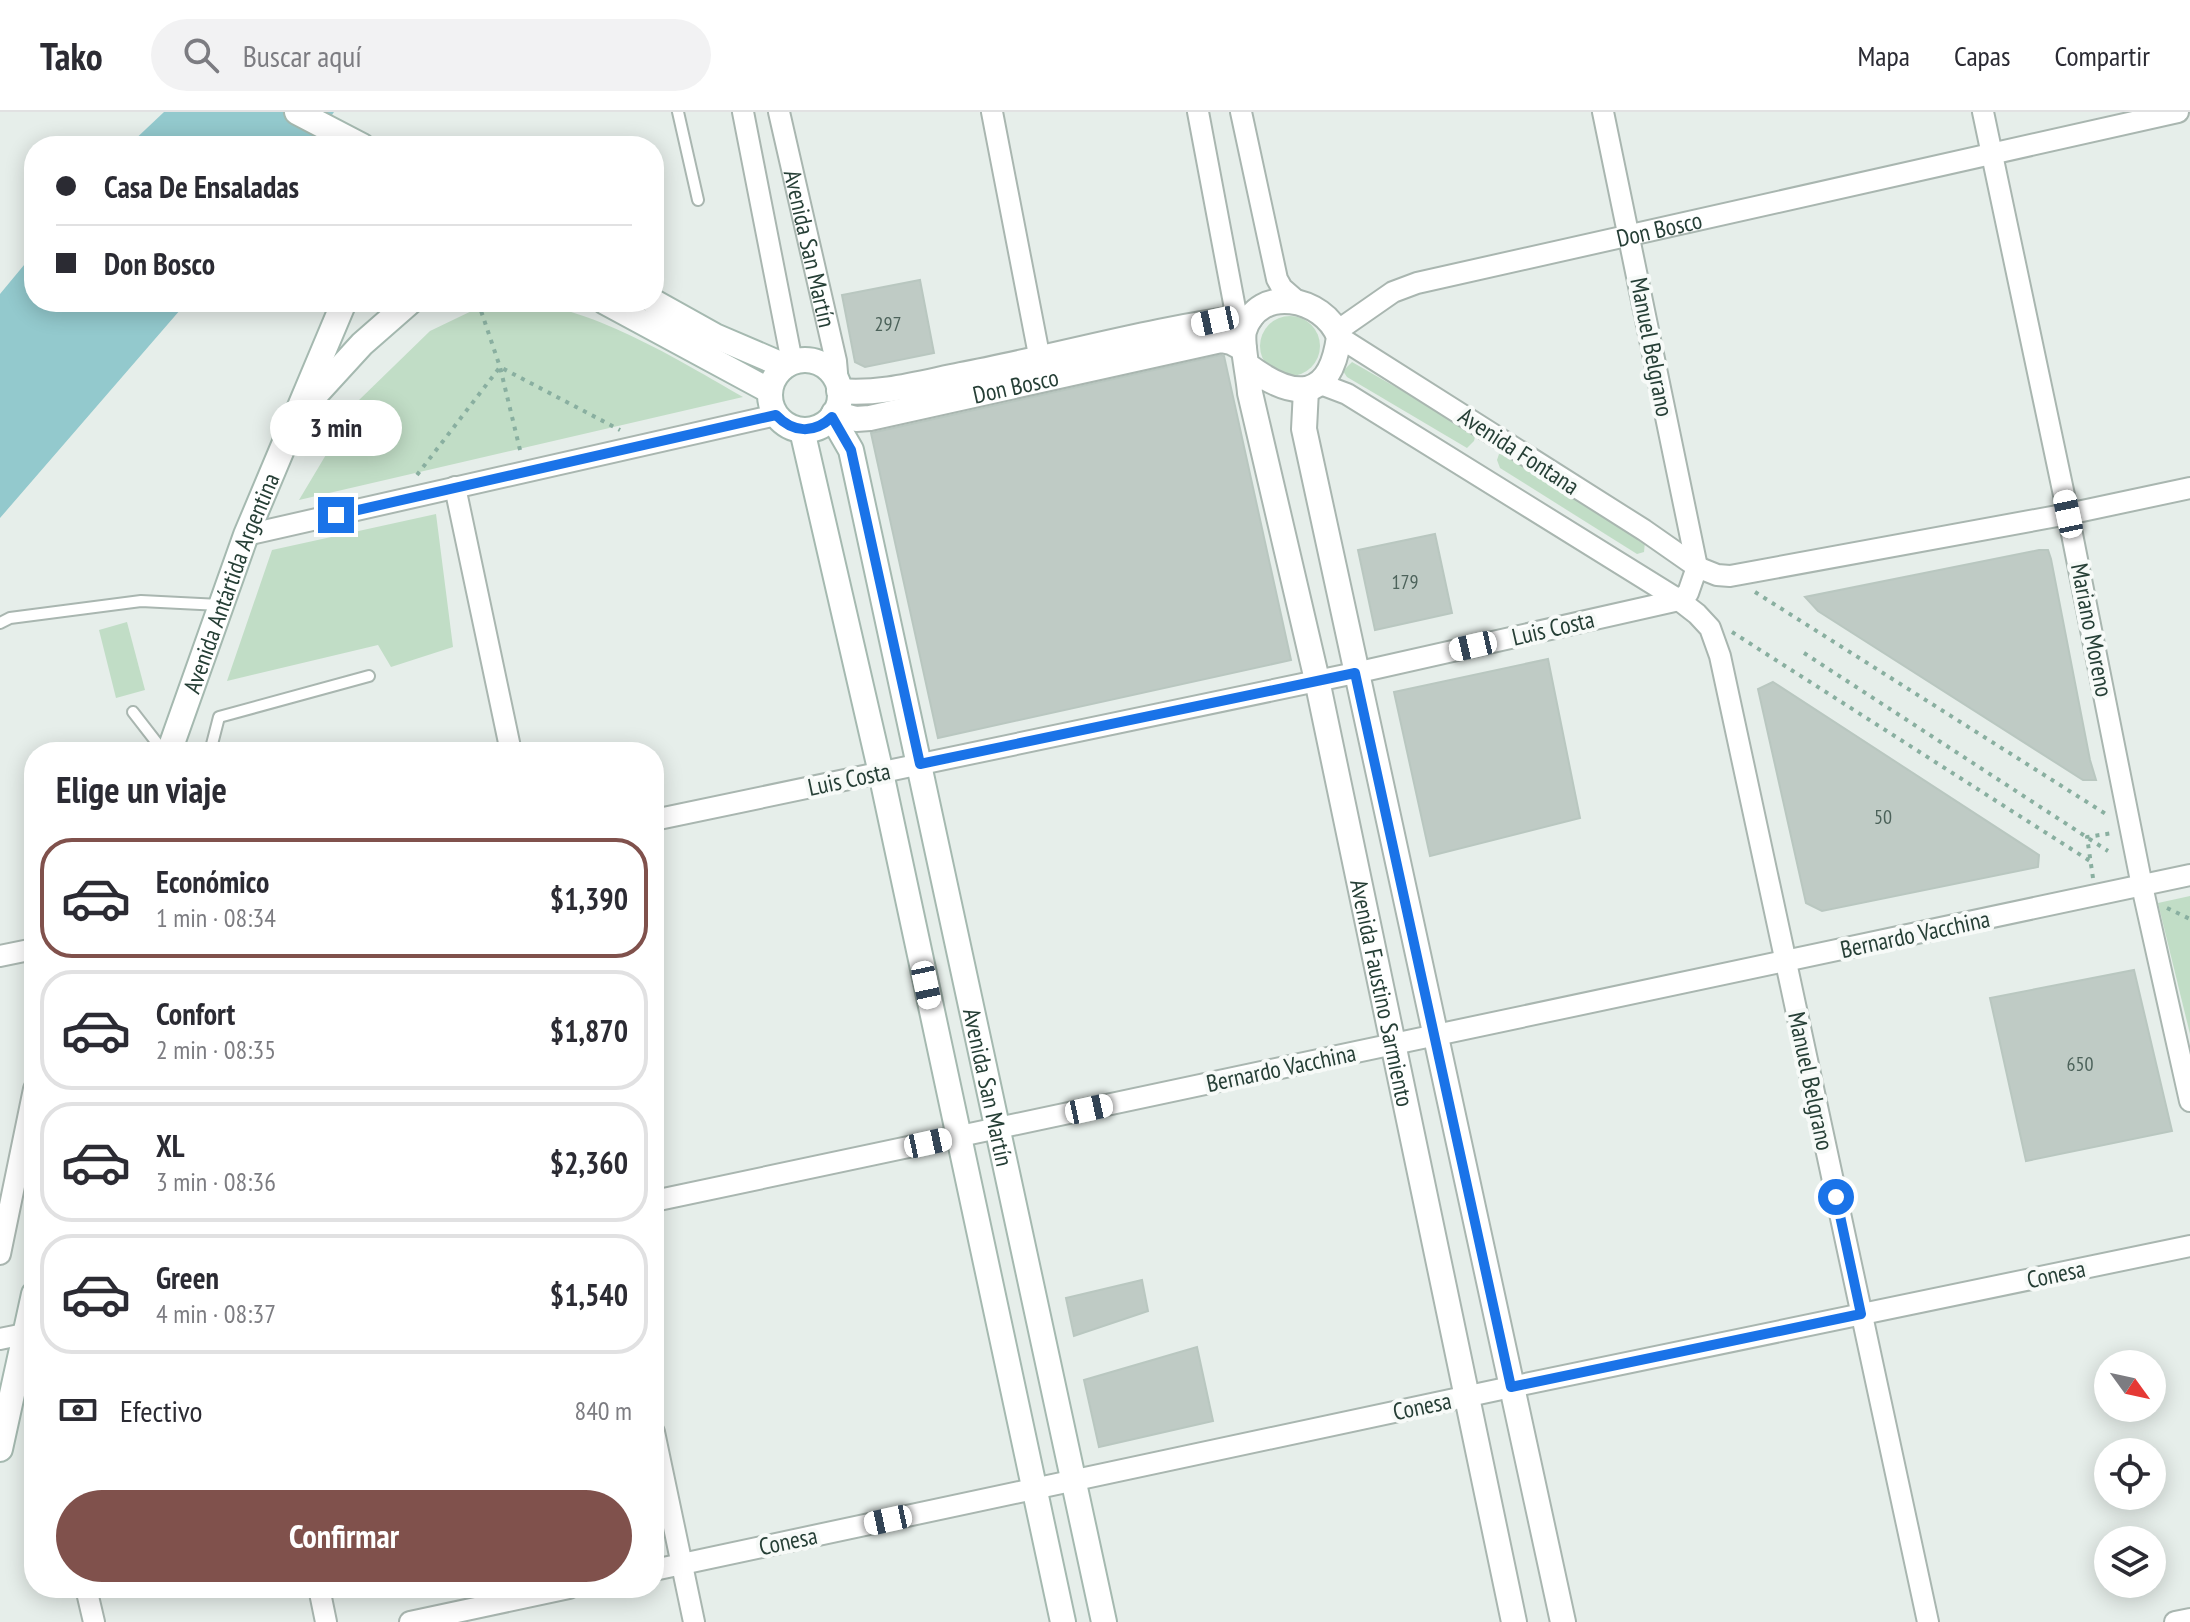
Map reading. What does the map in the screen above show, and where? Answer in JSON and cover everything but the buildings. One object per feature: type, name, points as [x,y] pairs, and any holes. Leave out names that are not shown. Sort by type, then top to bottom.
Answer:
[{"type":"main road","points":[[297,112],[342,136]]},
{"type":"main road","points":[[1312,387],[1280,386],[1245,337],[1262,306],[1275,300],[1297,301],[1319,314],[1338,334]]},
{"type":"main road","points":[[664,308],[715,336],[789,364],[772,381],[773,403],[783,422],[802,430],[821,426],[836,401]]},
{"type":"main road","name":"Avenida Antártida Argentina","points":[[170,742],[246,535],[340,312]]},
{"type":"main road","name":"Avenida Antártida Argentina","points":[[296,417],[362,344],[399,312]]},
{"type":"main road","points":[[622,312],[773,403]]},
{"type":"main road","name":"Don Bosco","points":[[836,401],[1215,321],[1245,337]]},
{"type":"main road","name":"Avenida Faustino Sarmiento","points":[[1338,334],[1334,363],[1312,387],[1304,429],[1563,1622]]},
{"type":"main road","name":"Don Bosco","points":[[836,401],[856,419],[870,418],[1245,337]]},
{"type":"main road","name":"Avenida Faustino Sarmiento","points":[[1245,337],[1250,393],[1317,680],[1514,1622]]},
{"type":"main road","name":"Avenida San Martín","points":[[789,364],[802,360],[822,364],[829,370],[851,450],[1104,1622]]},
{"type":"main road","name":"Avenida San Martín","points":[[802,430],[881,773],[1063,1622]]},
{"type":"main road","points":[[0,1449],[24,1353]]},
{"type":"street","name":"Avenida San Martín","points":[[743,112],[789,364]]},
{"type":"street","name":"Avenida San Martín","points":[[779,112],[836,361],[836,401]]},
{"type":"street","points":[[992,112],[1040,360]]},
{"type":"street","name":"Avenida Faustino Sarmiento","points":[[1198,112],[1245,337]]},
{"type":"street","points":[[1241,112],[1277,279],[1297,301]]},
{"type":"street","name":"Manuel Belgrano","points":[[1603,112],[1695,575]]},
{"type":"street","name":"Mariano Moreno","points":[[1983,112],[2142,886],[2190,1101]]},
{"type":"street","name":"Don Bosco","points":[[1338,334],[1393,292],[1417,283],[2178,112]]},
{"type":"street","name":"Avenida Fontana","points":[[1338,334],[1631,522],[1695,575],[1730,576]]},
{"type":"street","name":"Avenida Fontana","points":[[1312,387],[1347,394],[1679,600]]},
{"type":"street","points":[[246,535],[650,445],[773,403]]},
{"type":"street","points":[[455,487],[509,742]]},
{"type":"street","points":[[1730,576],[2068,514],[2190,488]]},
{"type":"street","points":[[1695,575],[1688,593],[1679,600],[1710,628]]},
{"type":"street","name":"Luis Costa","points":[[664,818],[1355,673],[1679,600]]},
{"type":"street","name":"Manuel Belgrano","points":[[1710,628],[1720,656],[1928,1622]]},
{"type":"street","name":"Bernardo Vacchina","points":[[664,1199],[2190,875]]},
{"type":"street","points":[[0,956],[24,951]]},
{"type":"street","points":[[0,1254],[24,1138]]},
{"type":"street","name":"Conesa","points":[[664,1568],[1467,1396],[2190,1246]]},
{"type":"street","points":[[0,1339],[24,1334]]},
{"type":"street","points":[[664,1479],[694,1622]]},
{"type":"street","points":[[88,1598],[94,1622]]},
{"type":"street","points":[[321,1598],[326,1622]]},
{"type":"street","points":[[410,1622],[522,1598]]},
{"type":"street","points":[[2175,1622],[2190,1619]]},
{"type":"lane","points":[[678,112],[698,200]]},
{"type":"lane","points":[[0,623],[10,618],[141,601],[220,605]]},
{"type":"lane","points":[[213,742],[219,717],[369,676]]},
{"type":"lane","points":[[133,712],[158,742]]},
{"type":"path","points":[[481,312],[500,367],[525,472]]},
{"type":"path","points":[[500,367],[650,445]]},
{"type":"path","points":[[396,502],[500,367]]},
{"type":"path","points":[[1730,576],[2132,830]]},
{"type":"path","points":[[1710,628],[1730,631],[2090,861]]},
{"type":"path","points":[[1804,653],[2108,851]]},
{"type":"path","points":[[2087,837],[2132,830]]},
{"type":"path","points":[[2087,837],[2096,896]]},
{"type":"green space","points":[[470,312],[570,312],[632,336],[743,397],[299,500],[358,401],[430,331]]},
{"type":"green space","points":[[1290,316],[1311,325],[1320,346],[1311,367],[1290,376],[1269,367],[1260,346],[1269,325]]},
{"type":"green space","points":[[1352,362],[1476,433],[1474,441],[1467,448],[1347,377],[1343,371]]},
{"type":"green space","points":[[1499,454],[1507,454],[1645,542],[1644,552],[1637,554],[1500,468],[1497,460]]},
{"type":"green space","points":[[436,514],[453,647],[391,667],[378,645],[227,681],[272,550]]},
{"type":"green space","points":[[127,622],[145,690],[116,698],[99,630]]},
{"type":"green space","points":[[2190,896],[2190,1034],[2158,903]]},
{"type":"water","points":[[164,112],[334,112],[318,136],[139,136]]},
{"type":"water","points":[[24,265],[24,312],[178,312],[0,518],[0,294]]},
{"type":"route","points":[[336,515],[776,415],[783,422],[802,430],[821,426],[832,417],[851,450],[920,764],[1355,673],[1511,1387],[1861,1314],[1836,1197]]}]
